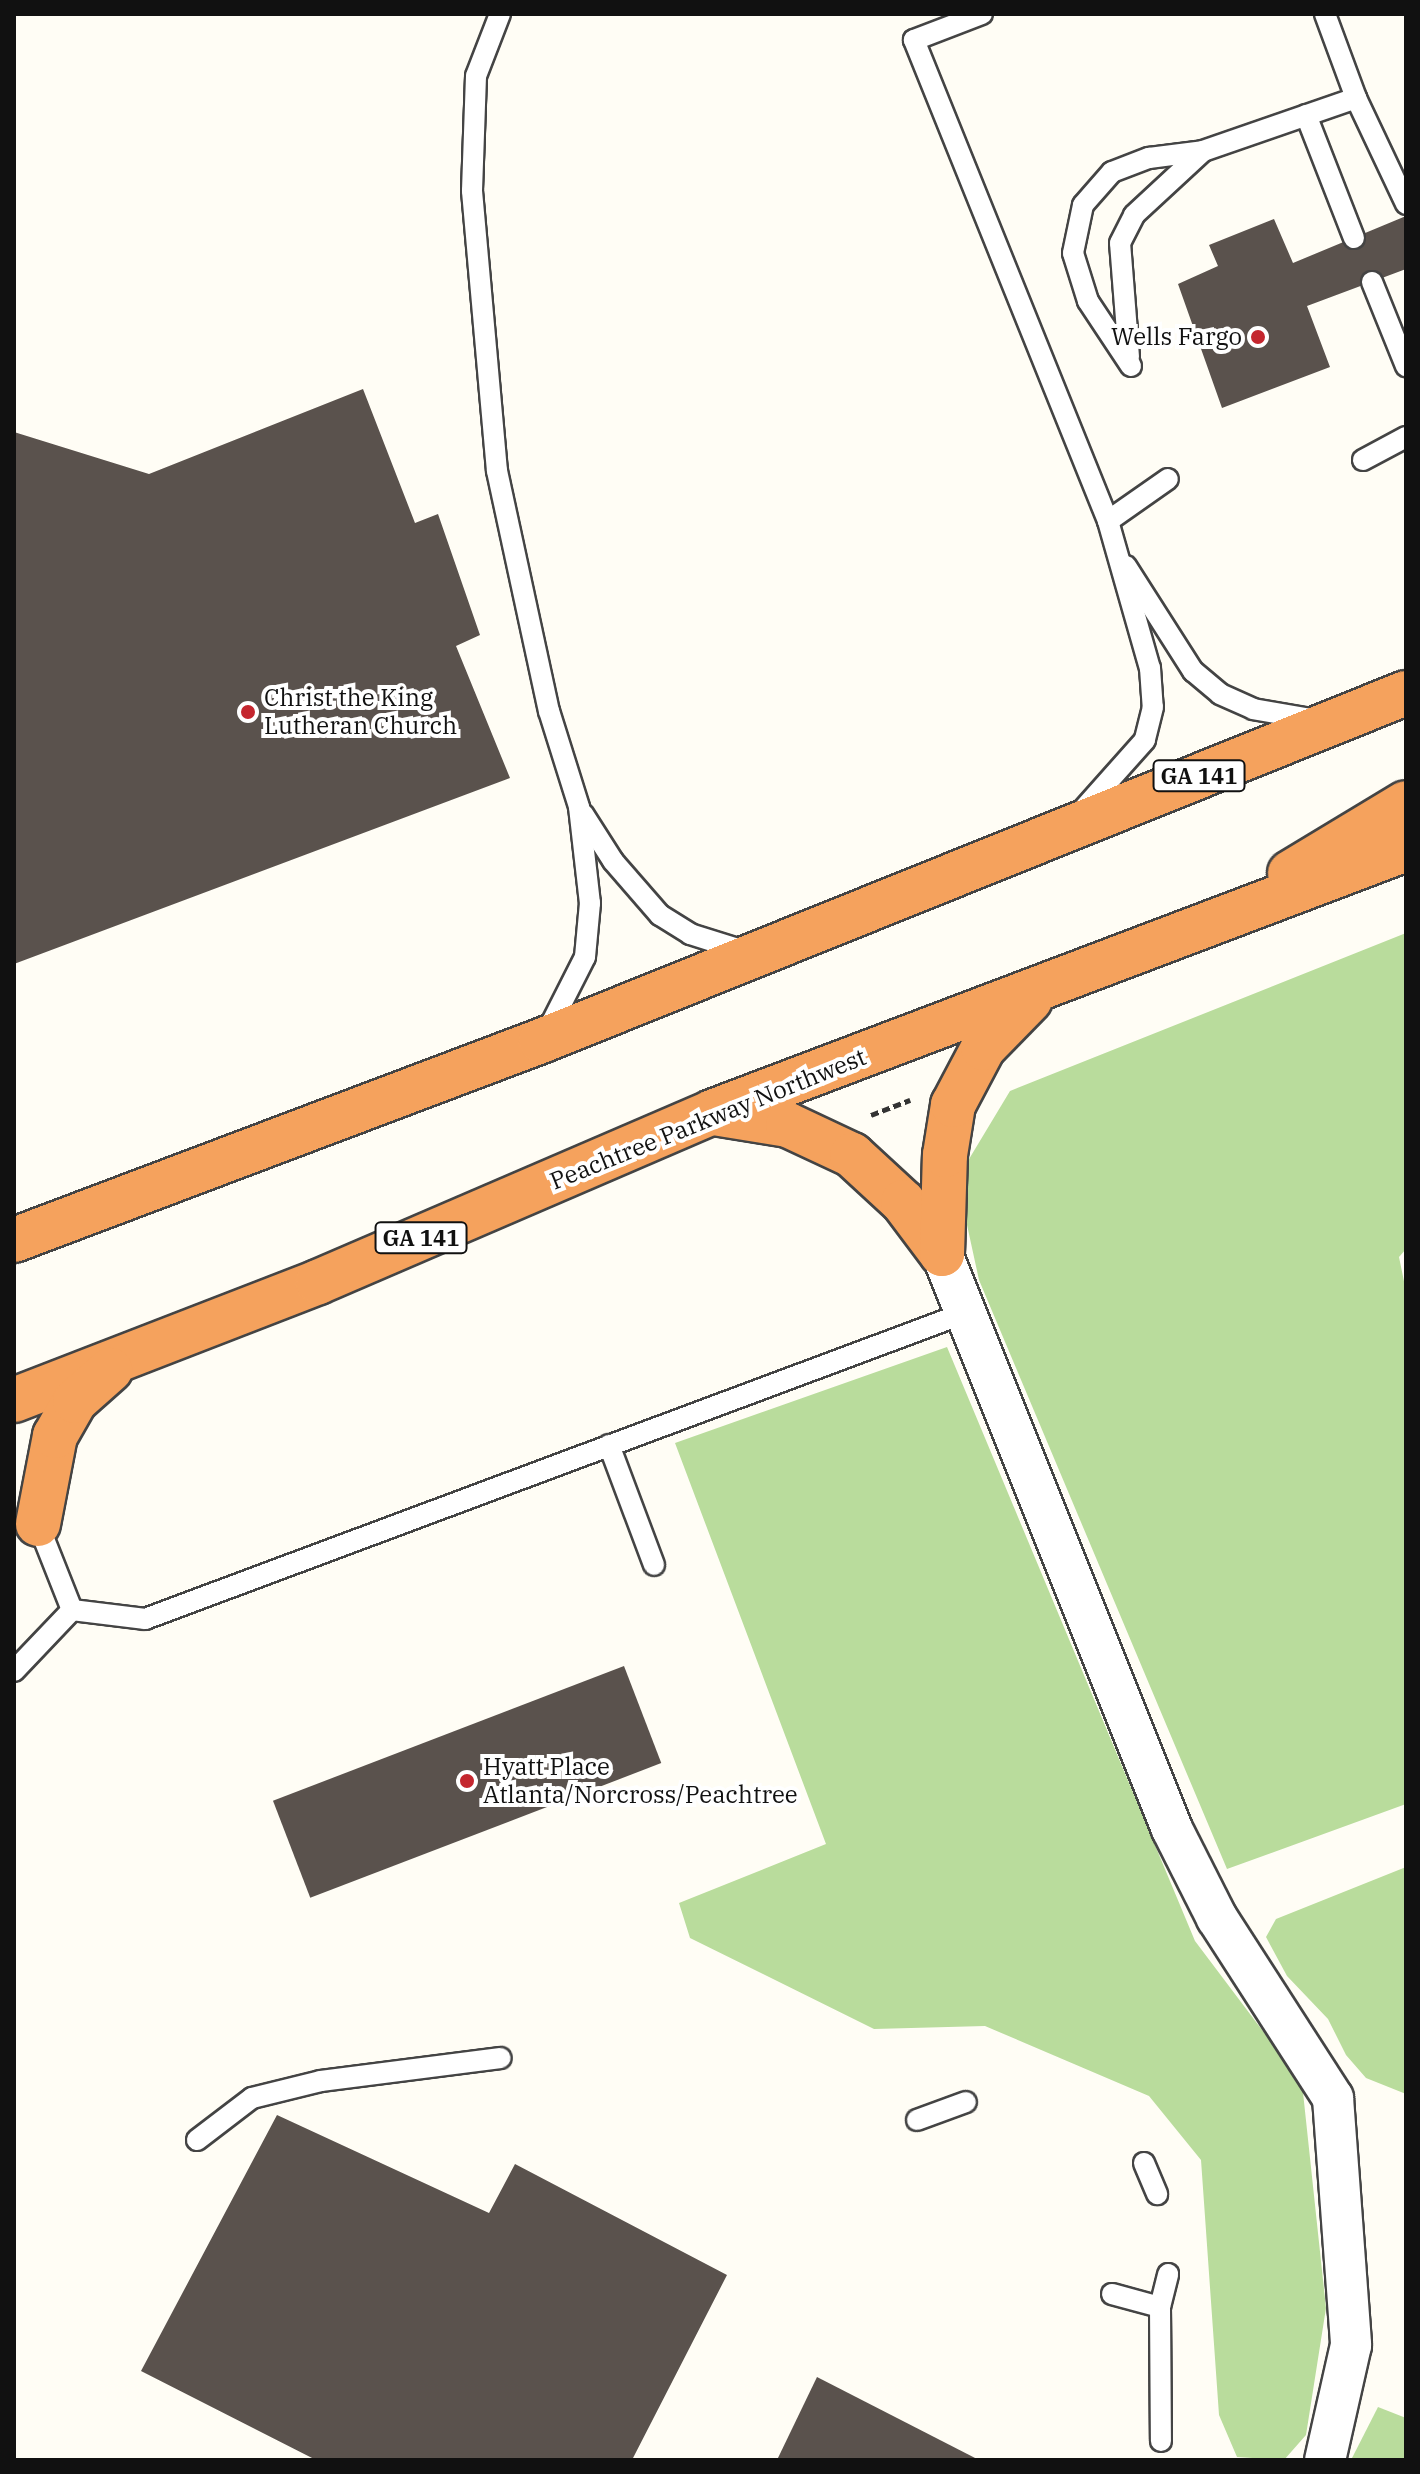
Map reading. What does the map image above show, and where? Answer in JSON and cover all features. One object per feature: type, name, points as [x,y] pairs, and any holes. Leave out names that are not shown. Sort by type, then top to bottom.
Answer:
[{"type":"highway","name":"GA 141","points":[[16,1237],[541,1041],[1406,693]]},
{"type":"highway","points":[[1207,926],[1406,803]]},
{"type":"highway","name":"Peachtree Parkway Northwest","points":[[14,1400],[128,1359],[712,1112],[1406,849]]},
{"type":"highway","points":[[942,1254],[947,1129],[963,1078],[1008,1017],[1048,987]]},
{"type":"highway","points":[[712,1112],[788,1125],[852,1155],[903,1202],[942,1254]]},
{"type":"highway","points":[[26,1511],[55,1436],[98,1377],[128,1359]]},
{"type":"street","points":[[942,1254],[962,1314],[1172,1829],[1217,1918],[1262,1981],[1333,2098],[1351,2345],[1325,2460]]},
{"type":"lane","points":[[500,14],[476,76],[472,191],[497,471],[549,711],[579,807],[591,932],[574,982],[541,1041]]},
{"type":"lane","points":[[982,14],[914,40],[1108,521],[1150,668],[1153,707],[1145,740],[1066,829]]},
{"type":"lane","points":[[1325,14],[1356,98],[1406,204]]},
{"type":"lane","points":[[1203,151],[1134,215],[1120,243],[1131,366],[1088,301],[1073,253],[1083,205],[1112,172],[1149,158],[1203,151],[1356,98]]},
{"type":"lane","points":[[1306,115],[1354,238]]},
{"type":"lane","points":[[1372,282],[1406,366]]},
{"type":"lane","points":[[1363,460],[1406,437]]},
{"type":"lane","points":[[1108,521],[1168,479]]},
{"type":"lane","points":[[1116,549],[1193,671],[1220,694],[1253,709],[1332,722]]},
{"type":"lane","points":[[579,807],[613,861],[660,915],[690,934],[759,954]]},
{"type":"lane","points":[[72,1610],[145,1619],[962,1314]]},
{"type":"lane","points":[[609,1445],[654,1565]]},
{"type":"lane","points":[[26,1511],[72,1610]]},
{"type":"lane","points":[[14,1671],[72,1610]]},
{"type":"lane","points":[[197,2140],[252,2098],[321,2081],[501,2058]]},
{"type":"lane","points":[[917,2120],[966,2102]]},
{"type":"lane","points":[[1144,2163],[1157,2194]]},
{"type":"lane","points":[[1161,2441],[1160,2307],[1168,2274]]},
{"type":"lane","points":[[1112,2294],[1160,2307]]},
{"type":"path","points":[[857,1120],[913,1099]]},
{"type":"green space","points":[[1406,933],[1406,1249],[1399,1257],[1406,1291],[1406,1804],[1227,1869],[979,1280],[957,1179],[1010,1091]]},
{"type":"green space","points":[[947,1347],[1195,1941],[1302,2083],[1326,2308],[1306,2435],[1284,2460],[1237,2457],[1219,2415],[1201,2160],[1149,2096],[985,2026],[874,2029],[690,1938],[679,1903],[826,1844],[675,1443]]},
{"type":"green space","points":[[1406,1867],[1406,2094],[1366,2078],[1346,2055],[1328,2019],[1287,1976],[1266,1937],[1276,1919]]},
{"type":"green space","points":[[1378,2407],[1406,2418],[1406,2460],[1351,2460]]},
{"type":"building","name":"Wells Fargo","points":[[1406,216],[1406,269],[1307,306],[1330,367],[1222,408],[1178,284],[1218,266],[1209,245],[1274,219],[1293,263]]},
{"type":"building","name":"Christ the King Lutheran Church","points":[[363,389],[415,523],[438,514],[480,635],[456,646],[510,778],[14,964],[14,432],[149,474]]},
{"type":"building","name":"Hyatt Place Atlanta/Norcross/Peachtree","points":[[624,1666],[661,1763],[310,1898],[273,1801]]},
{"type":"building","points":[[277,2115],[489,2213],[515,2164],[727,2275],[632,2460],[316,2460],[141,2371]]},
{"type":"building","points":[[817,2377],[979,2460],[777,2460]]},
{"type":"place","name":"Wells Fargo","points":[[1258,337]]},
{"type":"place","name":"Christ the King Lutheran Church","points":[[248,712]]},
{"type":"place","name":"Hyatt Place Atlanta/Norcross/Peachtree","points":[[467,1781]]}]
